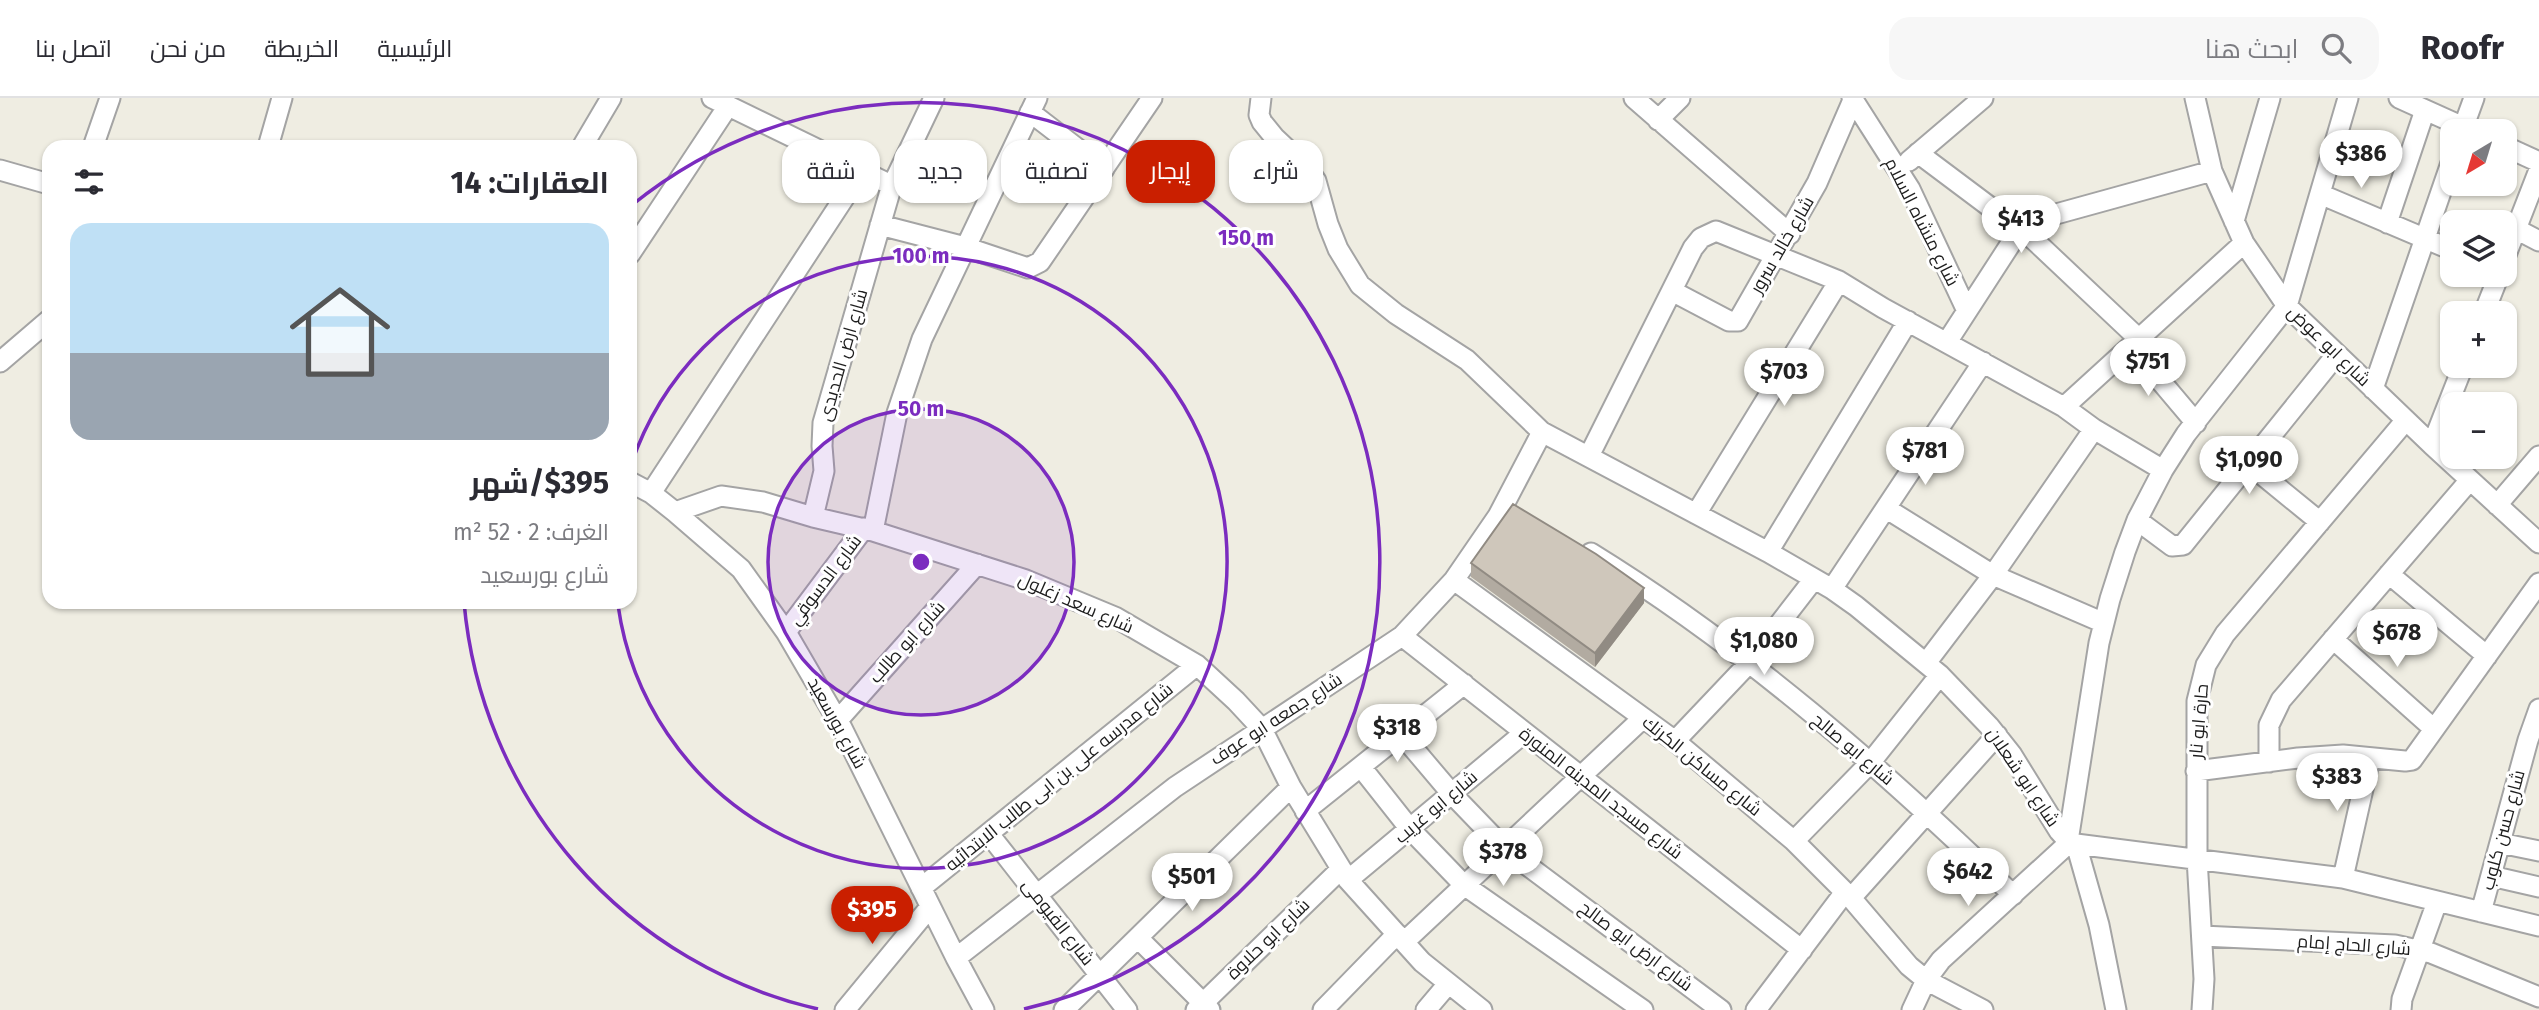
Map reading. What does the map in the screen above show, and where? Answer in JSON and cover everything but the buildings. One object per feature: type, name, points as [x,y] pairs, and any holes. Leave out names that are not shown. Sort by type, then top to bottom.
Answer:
[{"type":"street","points":[[95,140],[110,98]]},
{"type":"street","points":[[270,140],[282,98]]},
{"type":"street","points":[[586,140],[611,98]]},
{"type":"street","name":"شارع ارض الحديدى","points":[[813,517],[824,471],[823,423],[880,225],[891,188],[934,98]]},
{"type":"street","points":[[1112,157],[1152,98]]},
{"type":"street","name":"شارع ابو شعلان","points":[[1261,98],[1259,115],[1262,122],[1308,169],[1316,181],[1338,249],[1360,285],[1396,314],[1467,360],[1542,432],[1832,589],[1933,669],[1997,735],[2062,835],[2071,843]]},
{"type":"street","points":[[1634,98],[1790,234]]},
{"type":"street","points":[[1658,120],[1680,98]]},
{"type":"street","points":[[1899,170],[1983,98]]},
{"type":"street","name":"شارع ابو عوض","points":[[2195,98],[2212,171],[2234,221],[2244,243],[2287,306],[2432,445],[2539,542]]},
{"type":"street","points":[[2234,221],[2270,98]]},
{"type":"street","points":[[2116,1010],[2099,925],[2071,843],[2104,623],[2110,599],[2137,520],[2163,470],[2287,306],[2348,98]]},
{"type":"street","points":[[2399,98],[2443,119]]},
{"type":"street","points":[[2469,119],[2474,98]]},
{"type":"street","name":"شارع منشاه السلام","points":[[1857,101],[1899,170],[1967,311]]},
{"type":"street","name":"شارع خالد سرور","points":[[1672,291],[1729,321],[1735,322],[1740,318],[1790,234],[1857,101]]},
{"type":"street","points":[[637,242],[720,102],[797,140]]},
{"type":"street","points":[[868,529],[898,413],[922,339],[1033,105],[1072,140]]},
{"type":"street","points":[[2387,223],[2425,110]]},
{"type":"street","points":[[2517,152],[2539,162]]},
{"type":"street","points":[[1918,153],[2021,229],[2135,343],[2196,423]]},
{"type":"street","points":[[0,170],[42,182]]},
{"type":"street","points":[[2517,227],[2535,191],[2539,170]]},
{"type":"street","points":[[1947,342],[2021,229],[2038,219],[2212,171]]},
{"type":"street","points":[[880,180],[891,188]]},
{"type":"street","points":[[2320,194],[2440,245]]},
{"type":"street","points":[[2373,389],[2440,195]]},
{"type":"street","points":[[652,494],[841,203]]},
{"type":"street","points":[[880,225],[965,247],[1028,268],[1035,267],[1040,262],[1081,203]]},
{"type":"street","points":[[2517,230],[2539,241]]},
{"type":"street","points":[[1589,456],[1693,248],[1708,233],[1716,231],[1839,281],[2064,407],[2094,429],[2163,470]]},
{"type":"street","points":[[2064,407],[2244,243]]},
{"type":"street","points":[[1696,514],[1839,281]]},
{"type":"street","points":[[1768,552],[1908,321]]},
{"type":"street","points":[[0,362],[42,326]]},
{"type":"street","points":[[2137,520],[2172,546],[2183,545],[2337,354]]},
{"type":"street","points":[[1832,589],[1983,362]]},
{"type":"street","points":[[2432,445],[2458,378]]},
{"type":"street","name":"حارة ابو نار","points":[[2202,1010],[2204,979],[2197,858],[2196,771],[2197,701],[2206,665],[2225,634],[2406,420]]},
{"type":"street","points":[[1794,841],[1870,763],[1993,575],[2094,429]]},
{"type":"street","name":"شارع جمعه ابو عوف","points":[[956,958],[1175,787],[1402,636],[1454,580],[1513,504],[1542,432]]},
{"type":"street","points":[[2497,505],[2539,456]]},
{"type":"street","points":[[2249,464],[2320,522]]},
{"type":"street","points":[[2269,762],[2269,725],[2280,700],[2470,480]]},
{"type":"street","name":"شارع بورسعيد","points":[[637,486],[675,512],[741,569],[786,632],[838,720],[984,1010]]},
{"type":"street","name":"شارع سعد زغلول","points":[[675,512],[721,496],[763,502],[868,529],[1026,580],[1115,617],[1197,665],[1262,729],[1292,787],[1344,874],[1422,962],[1482,1010]]},
{"type":"street","points":[[1887,509],[1993,575],[2104,623]]},
{"type":"street","name":"شارع الدسوقي","points":[[786,632],[868,529]]},
{"type":"street","name":"شارع ابو صالح","points":[[1576,543],[1633,579],[1749,663],[1927,811],[2013,895]]},
{"type":"street","name":"شارع ابو طالب","points":[[838,720],[977,564]]},
{"type":"street","points":[[2389,574],[2487,656]]},
{"type":"street","points":[[1675,741],[1749,663],[1814,579]]},
{"type":"street","name":"شارع مساكن الكرنك","points":[[1454,580],[1675,741],[1794,841],[1848,895],[1909,966],[1926,980],[1983,1010]]},
{"type":"street","points":[[2196,771],[2343,755],[2412,760],[2539,583]]},
{"type":"street","name":"شارع مسجد المدينه المنورة","points":[[1402,636],[1802,950]]},
{"type":"street","points":[[2333,639],[2434,729]]},
{"type":"street","name":"شارع مدرسه على بن ابى طالب الابتدائيه","points":[[921,888],[1197,665]]},
{"type":"street","points":[[1306,811],[1464,684]]},
{"type":"street","name":"شارع حسن كلوب","points":[[2481,912],[2533,741],[2539,709]]},
{"type":"street","points":[[1323,1010],[1401,938],[1464,885],[1643,718]]},
{"type":"street","name":"شارع ابو غريب","points":[[1344,874],[1410,829],[1524,733]]},
{"type":"street","name":"شارع ارض ابو صالح","points":[[1402,735],[1452,794],[1504,848],[1700,1004],[1721,1010]]},
{"type":"street","points":[[1756,1010],[1848,895],[1997,735]]},
{"type":"street","points":[[2343,877],[2370,758]]},
{"type":"street","points":[[1361,766],[1410,829],[1464,885],[1643,1010]]},
{"type":"street","points":[[1064,1010],[1292,787]]},
{"type":"street","name":"شارع الفيومى","points":[[989,834],[1127,1010]]},
{"type":"street","points":[[1912,1010],[1926,980],[1941,960],[2071,843],[2343,877],[2539,926]]},
{"type":"street","points":[[2500,843],[2539,851]]},
{"type":"street","name":"شارع ابو حلاوة","points":[[1203,1008],[1344,874]]},
{"type":"street","points":[[2491,876],[2539,887]]},
{"type":"street","points":[[2401,1010],[2402,999],[2437,902]]},
{"type":"street","points":[[845,1010],[930,907]]},
{"type":"street","name":"شارع الحاج إمام","points":[[2202,936],[2395,945],[2420,950],[2539,997]]},
{"type":"street","points":[[1138,938],[1203,1008]]},
{"type":"street","points":[[1426,1010],[1448,984]]}]
